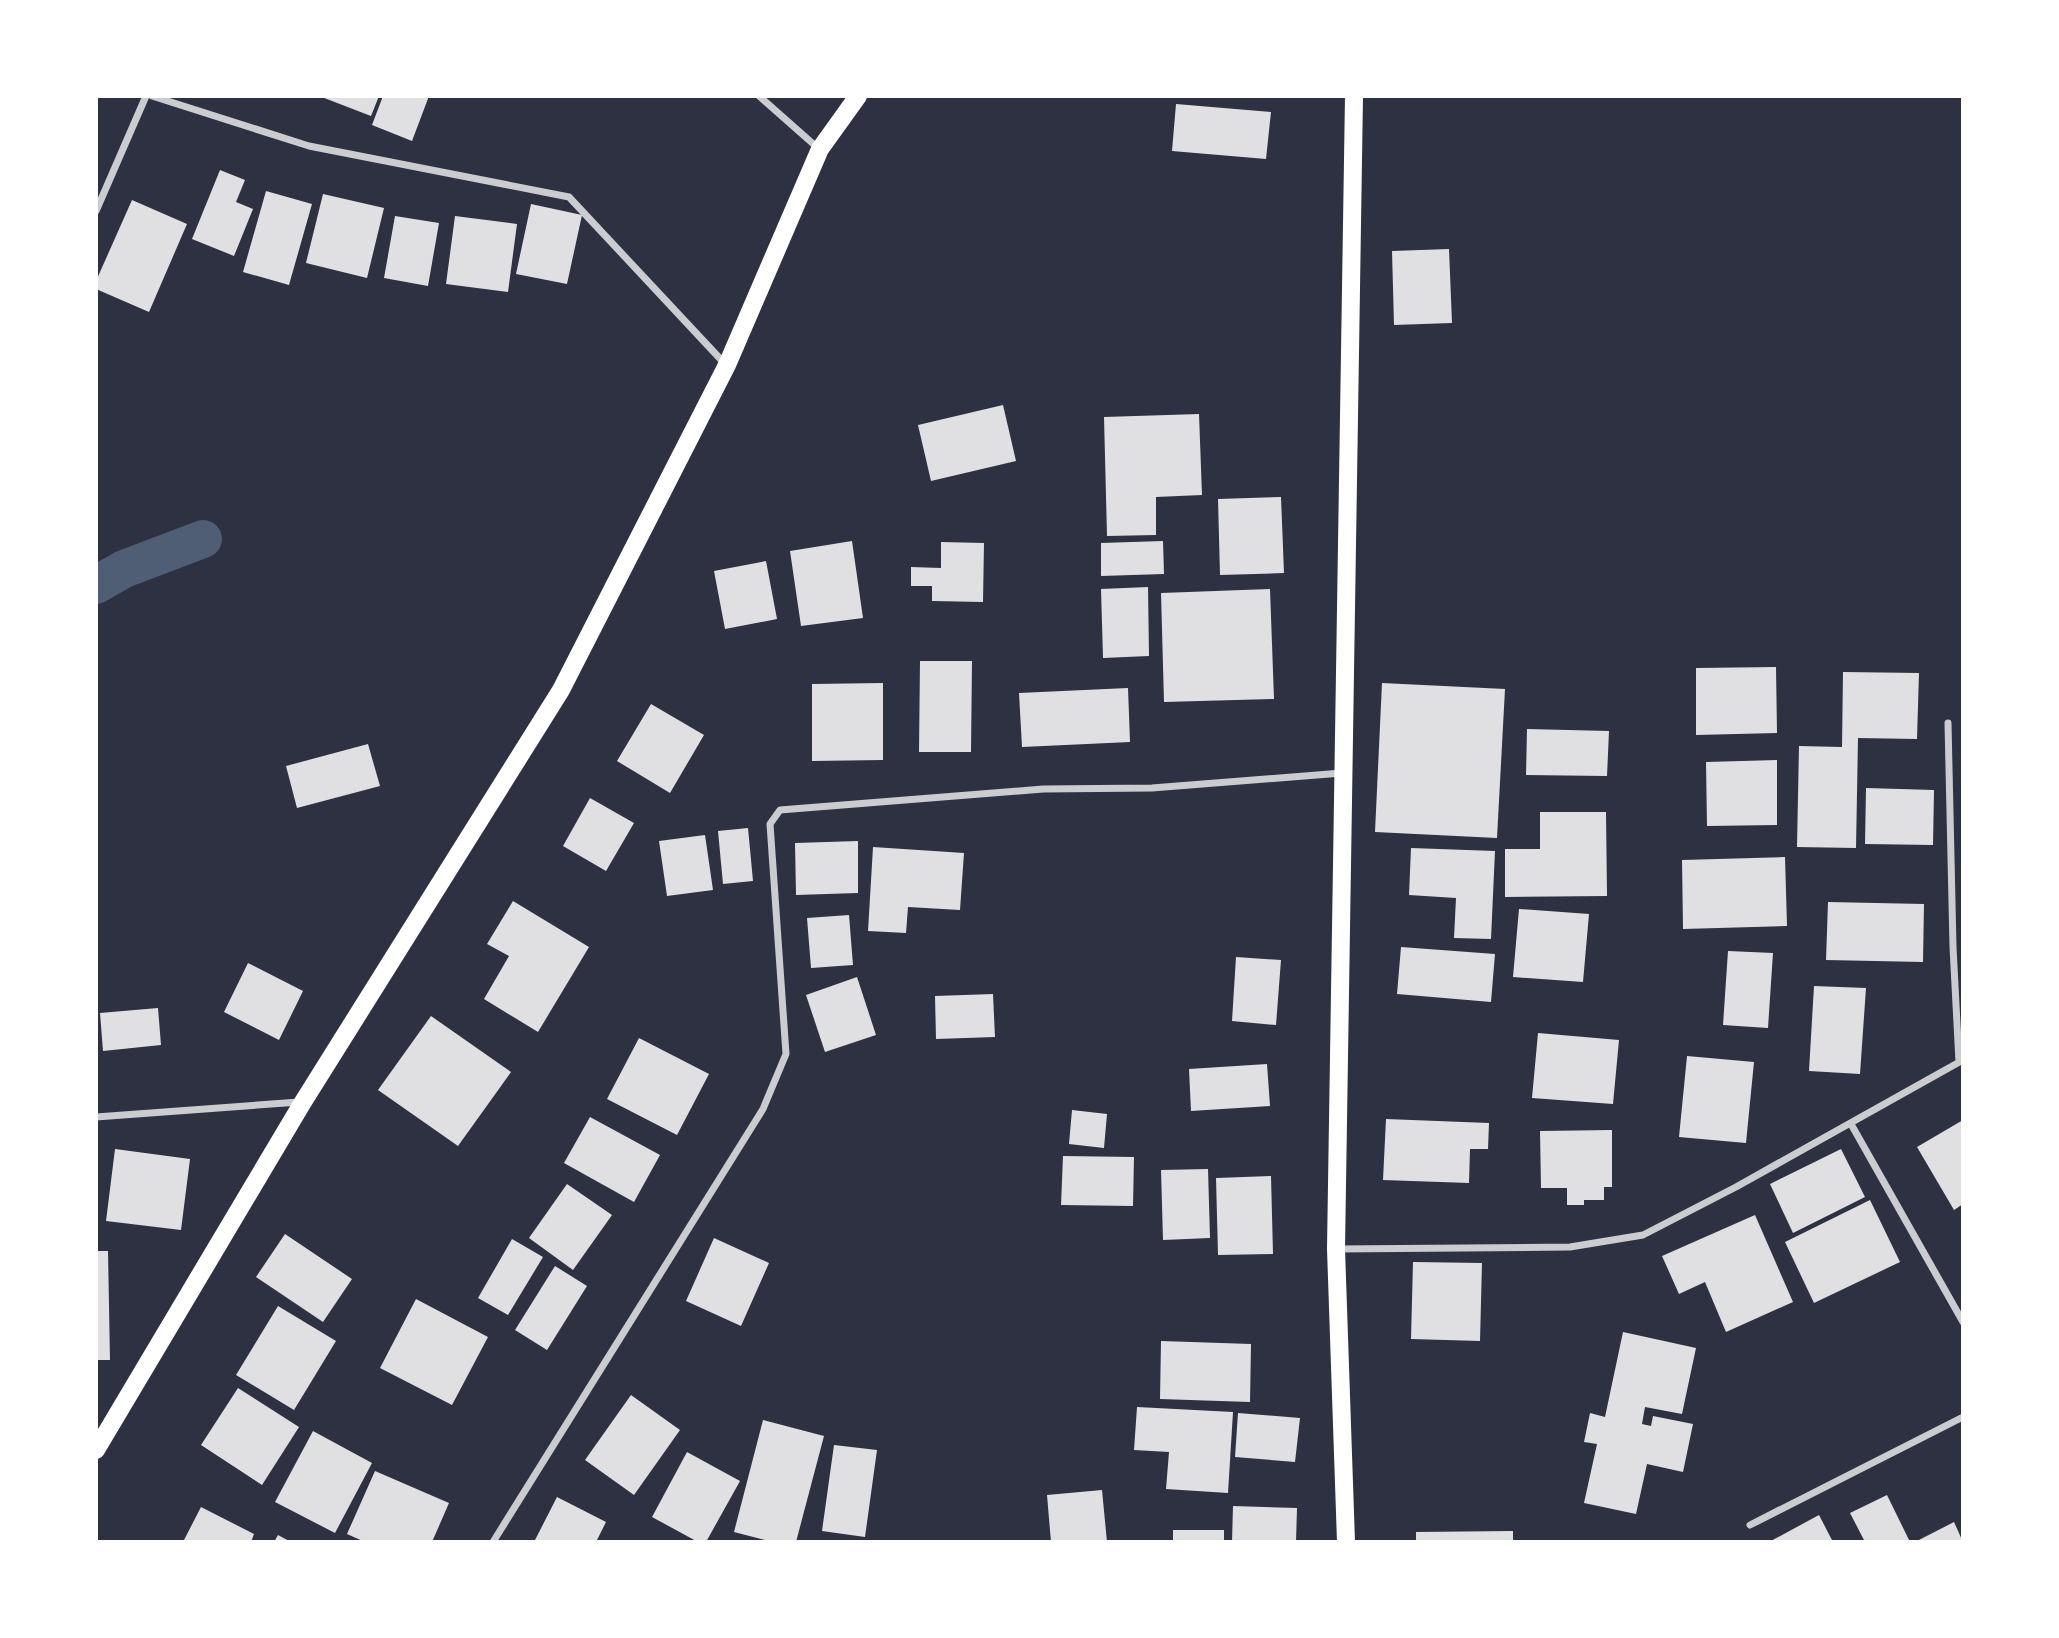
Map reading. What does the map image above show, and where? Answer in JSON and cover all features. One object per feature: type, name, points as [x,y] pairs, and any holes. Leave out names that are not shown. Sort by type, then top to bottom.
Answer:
[{"type":"main road","points":[[96,1450],[303,1102],[561,690],[727,365],[820,149],[858,96]]},
{"type":"main road","points":[[1346,1542],[1336,1249],[1354,96]]},
{"type":"street","points":[[96,211],[146,96]]},
{"type":"street","points":[[152,96],[309,146],[569,197],[727,365]]},
{"type":"street","points":[[759,96],[820,149]]},
{"type":"street","points":[[1336,1249],[1570,1247],[1643,1235],[1736,1188],[1961,1061],[1953,947],[1948,723]]},
{"type":"street","points":[[493,1542],[764,1109],[786,1054],[769,824],[780,810],[1044,789],[1152,788],[1343,773]]},
{"type":"street","points":[[96,1116],[303,1102]]},
{"type":"street","points":[[1852,1124],[1963,1322]]},
{"type":"street","points":[[1750,1525],[1963,1417]]},
{"type":"building","points":[[319,96],[379,96],[371,116]]},
{"type":"building","points":[[383,96],[429,96],[412,141],[372,125]]},
{"type":"building","points":[[1176,104],[1271,112],[1266,159],[1172,151]]},
{"type":"building","points":[[220,170],[245,180],[236,202],[253,209],[234,256],[192,239]]},
{"type":"building","points":[[266,191],[312,204],[289,285],[243,272]]},
{"type":"building","points":[[323,194],[384,208],[367,278],[306,263]]},
{"type":"building","points":[[132,200],[187,224],[149,312],[96,289],[96,281]]},
{"type":"building","points":[[531,204],[582,215],[567,284],[516,274]]},
{"type":"building","points":[[395,216],[439,223],[428,286],[384,278]]},
{"type":"building","points":[[455,216],[517,224],[508,292],[446,284]]},
{"type":"building","points":[[1449,249],[1452,323],[1394,325],[1392,251]]},
{"type":"building","points":[[1003,405],[1016,461],[931,481],[918,425]]},
{"type":"building","points":[[1199,414],[1202,495],[1156,497],[1156,535],[1107,536],[1104,417]]},
{"type":"building","points":[[1281,497],[1284,573],[1220,575],[1218,499]]},
{"type":"building","points":[[852,541],[863,618],[801,626],[790,551]]},
{"type":"building","points":[[1163,541],[1164,574],[1101,576],[1101,543]]},
{"type":"building","points":[[941,542],[984,543],[983,602],[932,601],[932,586],[911,586],[911,567],[941,568]]},
{"type":"building","points":[[766,561],[777,619],[725,629],[714,571]]},
{"type":"building","points":[[1148,587],[1149,656],[1103,658],[1101,589]]},
{"type":"building","points":[[1270,589],[1274,699],[1164,702],[1161,593]]},
{"type":"building","points":[[920,661],[972,661],[971,752],[919,752]]},
{"type":"building","points":[[1776,667],[1777,733],[1696,735],[1696,668]]},
{"type":"building","points":[[1843,672],[1919,673],[1917,739],[1858,738],[1856,848],[1797,847],[1799,746],[1842,747]]},
{"type":"building","points":[[883,683],[883,760],[812,761],[812,684]]},
{"type":"building","points":[[1382,683],[1505,689],[1497,838],[1375,832]]},
{"type":"building","points":[[1128,688],[1130,742],[1022,747],[1019,693]]},
{"type":"building","points":[[651,704],[704,735],[670,793],[617,761]]},
{"type":"building","points":[[1527,729],[1609,731],[1607,776],[1526,775]]},
{"type":"building","points":[[368,744],[380,786],[297,808],[286,766]]},
{"type":"building","points":[[1777,760],[1777,825],[1707,826],[1706,762]]},
{"type":"building","points":[[1866,788],[1934,790],[1933,845],[1865,844]]},
{"type":"building","points":[[590,798],[634,823],[606,871],[563,846]]},
{"type":"building","points":[[1540,812],[1606,812],[1607,896],[1505,897],[1505,849],[1540,849]]},
{"type":"building","points":[[748,828],[753,881],[723,884],[718,831]]},
{"type":"building","points":[[705,835],[713,890],[667,896],[659,841]]},
{"type":"building","points":[[858,841],[858,893],[796,895],[795,843]]},
{"type":"building","points":[[873,847],[964,853],[960,910],[908,907],[906,933],[868,931]]},
{"type":"building","points":[[1411,848],[1495,851],[1491,939],[1454,938],[1456,898],[1409,895]]},
{"type":"building","points":[[1785,857],[1787,926],[1683,929],[1682,860]]},
{"type":"building","points":[[513,901],[589,947],[538,1032],[484,999],[509,956],[487,944]]},
{"type":"building","points":[[1828,902],[1924,904],[1923,962],[1826,960]]},
{"type":"building","points":[[1519,909],[1589,914],[1583,982],[1513,977]]},
{"type":"building","points":[[849,915],[853,965],[811,968],[807,918]]},
{"type":"building","points":[[1401,947],[1495,954],[1491,1002],[1397,994]]},
{"type":"building","points":[[1728,951],[1773,953],[1768,1028],[1723,1025]]},
{"type":"building","points":[[1236,957],[1281,960],[1276,1025],[1232,1021]]},
{"type":"building","points":[[248,963],[303,991],[279,1040],[224,1012]]},
{"type":"building","points":[[857,977],[876,1035],[825,1052],[806,995]]},
{"type":"building","points":[[1814,986],[1866,988],[1860,1074],[1809,1071]]},
{"type":"building","points":[[993,994],[995,1037],[936,1039],[935,996]]},
{"type":"building","points":[[158,1008],[161,1045],[103,1051],[100,1013]]},
{"type":"building","points":[[431,1016],[511,1072],[458,1146],[378,1090]]},
{"type":"building","points":[[1538,1033],[1619,1040],[1613,1104],[1532,1098]]},
{"type":"building","points":[[639,1038],[709,1074],[677,1135],[607,1099]]},
{"type":"building","points":[[1687,1056],[1754,1062],[1746,1143],[1679,1137]]},
{"type":"building","points":[[1267,1064],[1270,1106],[1191,1111],[1189,1069]]},
{"type":"building","points":[[1072,1110],[1107,1114],[1104,1148],[1069,1144]]},
{"type":"building","points":[[590,1117],[660,1155],[634,1202],[564,1163]]},
{"type":"building","points":[[1386,1119],[1489,1123],[1488,1149],[1470,1149],[1469,1183],[1383,1180]]},
{"type":"building","points":[[1963,1120],[1963,1204],[1954,1210],[1917,1147]]},
{"type":"building","points":[[1612,1130],[1612,1187],[1604,1187],[1604,1200],[1584,1200],[1584,1205],[1567,1205],[1567,1188],[1541,1188],[1540,1131]]},
{"type":"building","points":[[115,1149],[190,1159],[181,1230],[106,1221]]},
{"type":"building","points":[[1841,1149],[1865,1197],[1793,1233],[1770,1184]]},
{"type":"building","points":[[1063,1156],[1134,1157],[1133,1206],[1061,1205]]},
{"type":"building","points":[[1208,1169],[1210,1238],[1163,1240],[1161,1170]]},
{"type":"building","points":[[1271,1176],[1273,1254],[1218,1255],[1216,1178]]},
{"type":"building","points":[[567,1184],[612,1215],[573,1270],[529,1238]]},
{"type":"building","points":[[1870,1200],[1900,1262],[1814,1303],[1785,1242]]},
{"type":"building","points":[[1755,1215],[1793,1302],[1726,1332],[1705,1282],[1679,1294],[1662,1256]]},
{"type":"building","points":[[285,1234],[352,1279],[323,1322],[256,1277]]},
{"type":"building","points":[[714,1238],[769,1263],[741,1326],[686,1301]]},
{"type":"building","points":[[512,1239],[543,1257],[508,1315],[478,1298]]},
{"type":"building","points":[[96,1251],[108,1251],[110,1360],[96,1360]]},
{"type":"building","points":[[1413,1262],[1482,1263],[1480,1341],[1411,1339]]},
{"type":"building","points":[[555,1266],[587,1286],[547,1350],[515,1330]]},
{"type":"building","points":[[416,1299],[488,1337],[452,1405],[380,1368]]},
{"type":"building","points":[[278,1306],[336,1341],[294,1410],[236,1375]]},
{"type":"building","points":[[1623,1332],[1696,1348],[1682,1414],[1645,1407],[1642,1424],[1651,1426],[1653,1416],[1693,1424],[1683,1472],[1647,1464],[1636,1514],[1584,1503],[1597,1444],[1584,1442],[1590,1413],[1605,1417]]},
{"type":"building","points":[[1161,1341],[1251,1344],[1250,1402],[1160,1399]]},
{"type":"building","points":[[238,1388],[299,1427],[262,1485],[201,1445]]},
{"type":"building","points":[[631,1395],[680,1430],[634,1495],[585,1460]]},
{"type":"building","points":[[1137,1407],[1233,1412],[1228,1493],[1166,1489],[1169,1452],[1134,1450]]},
{"type":"building","points":[[1238,1413],[1300,1418],[1295,1462],[1235,1457]]},
{"type":"building","points":[[763,1420],[824,1436],[796,1542],[773,1542],[734,1532]]},
{"type":"building","points":[[313,1431],[372,1463],[335,1533],[275,1502]]},
{"type":"building","points":[[834,1445],[877,1450],[865,1537],[822,1531]]},
{"type":"building","points":[[687,1452],[740,1481],[706,1542],[698,1542],[652,1517]]},
{"type":"building","points":[[375,1471],[449,1503],[432,1542],[365,1542],[347,1534]]},
{"type":"building","points":[[1102,1490],[1107,1542],[1051,1542],[1047,1495]]},
{"type":"building","points":[[1887,1495],[1910,1542],[1865,1542],[1850,1513]]},
{"type":"building","points":[[557,1497],[606,1522],[596,1542],[534,1542]]},
{"type":"building","points":[[1233,1506],[1297,1508],[1296,1542],[1232,1542]]},
{"type":"building","points":[[201,1507],[254,1534],[251,1542],[183,1542]]},
{"type":"building","points":[[1819,1515],[1833,1542],[1769,1542]]},
{"type":"building","points":[[1954,1522],[1963,1542],[1915,1542]]},
{"type":"building","points":[[1173,1530],[1224,1530],[1224,1542],[1173,1542]]},
{"type":"building","points":[[1513,1531],[1513,1542],[1416,1542],[1416,1532]]},
{"type":"building","points":[[278,1535],[291,1542],[274,1542]]},
{"type":"waterway","points":[[96,585],[124,569],[203,539]]}]
